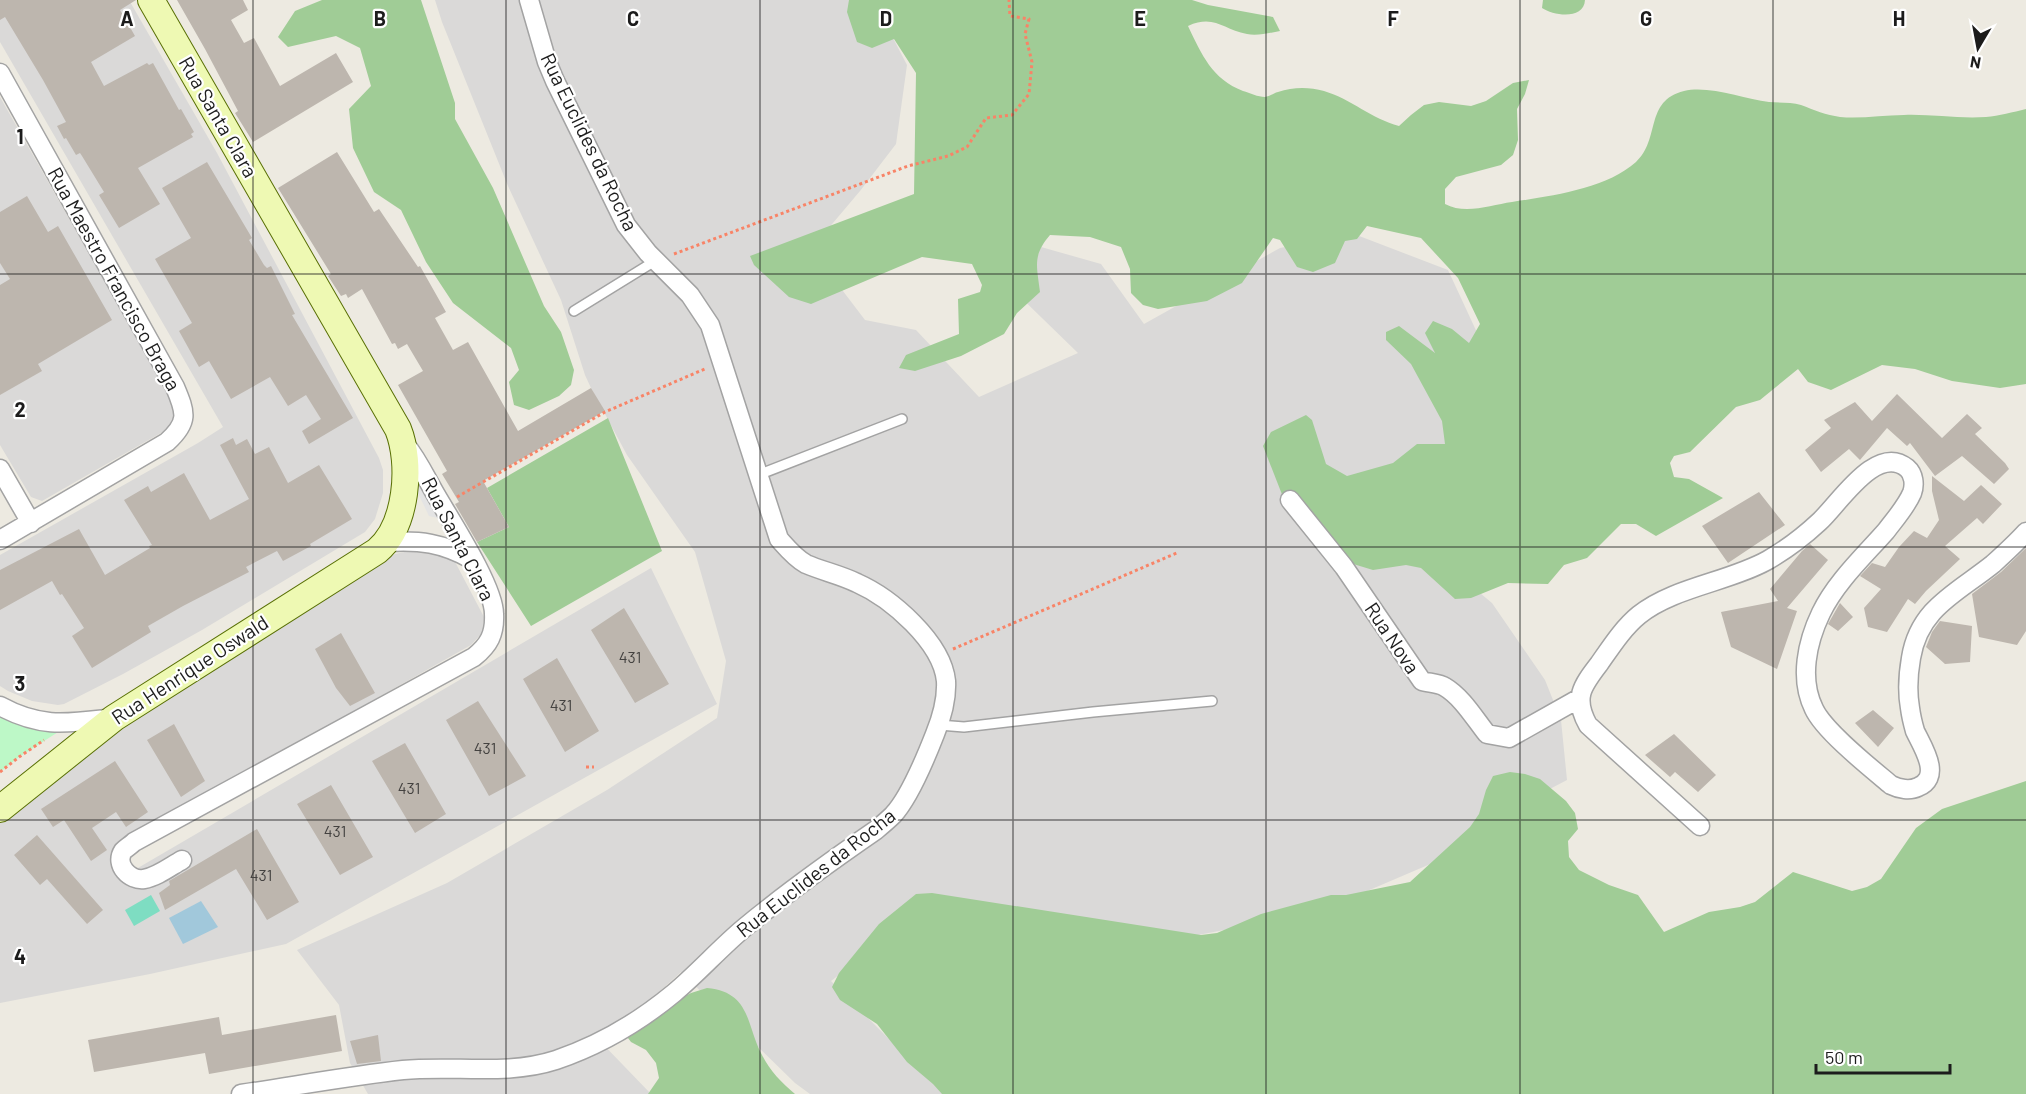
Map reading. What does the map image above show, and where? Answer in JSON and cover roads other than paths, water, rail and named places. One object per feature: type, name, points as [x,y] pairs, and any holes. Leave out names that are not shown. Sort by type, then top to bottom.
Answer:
[{"type":"main road","name":"Rua Santa Clara","points":[[151,0],[404,442]]},
{"type":"main road","points":[[387,542],[396,527],[403,494],[406,454],[404,442]]},
{"type":"main road","name":"Rua Henrique Oswald","points":[[0,809],[114,718],[377,551],[387,542]]},
{"type":"street","name":"Rua Euclides da Rocha","points":[[241,1094],[404,1070],[535,1066],[586,1049],[611,1037],[639,1020],[676,992],[743,928],[894,815],[905,798],[939,725],[946,698],[946,680],[938,656],[923,636],[906,617],[872,590],[839,575],[806,564],[779,539],[715,337],[701,309],[690,295],[655,261],[626,225],[555,81],[547,62],[529,0]]},
{"type":"street","name":"Rua Maestro Francisco Braga","points":[[0,73],[175,387],[183,406],[183,418],[178,432],[166,442],[0,540]]},
{"type":"street","name":"Rua Santa Clara","points":[[182,860],[144,879],[126,874],[121,857],[134,842],[474,657],[489,642],[494,631],[495,612],[490,594],[473,560],[404,442]]},
{"type":"street","points":[[1700,826],[1588,725],[1582,713],[1580,698],[1586,682],[1626,628],[1643,612],[1669,598],[1750,569],[1783,551],[1835,507],[1861,475],[1877,465],[1887,462],[1906,467],[1913,478],[1912,493],[1896,518],[1834,593],[1822,612],[1809,645],[1807,684],[1815,712],[1825,725],[1876,773],[1896,788],[1911,789],[1919,787],[1927,779],[1930,766],[1927,754],[1914,728],[1910,708],[1908,678],[1913,644],[1919,630],[1936,608],[1993,564],[2026,532]]},
{"type":"street","points":[[0,469],[31,523]]},
{"type":"street","name":"Rua Nova","points":[[1290,500],[1344,567],[1422,681],[1443,686],[1461,702],[1487,734],[1509,738],[1580,698]]},
{"type":"street","points":[[387,542],[435,543],[453,549],[473,560]]},
{"type":"street","points":[[0,706],[35,721],[75,722],[114,718]]},
{"type":"lane","points":[[574,311],[655,261]]},
{"type":"lane","points":[[758,475],[902,418]]},
{"type":"lane","points":[[939,725],[964,727],[1212,701]]},
{"type":"water","points":[[201,901],[218,927],[183,944],[169,918]]}]
